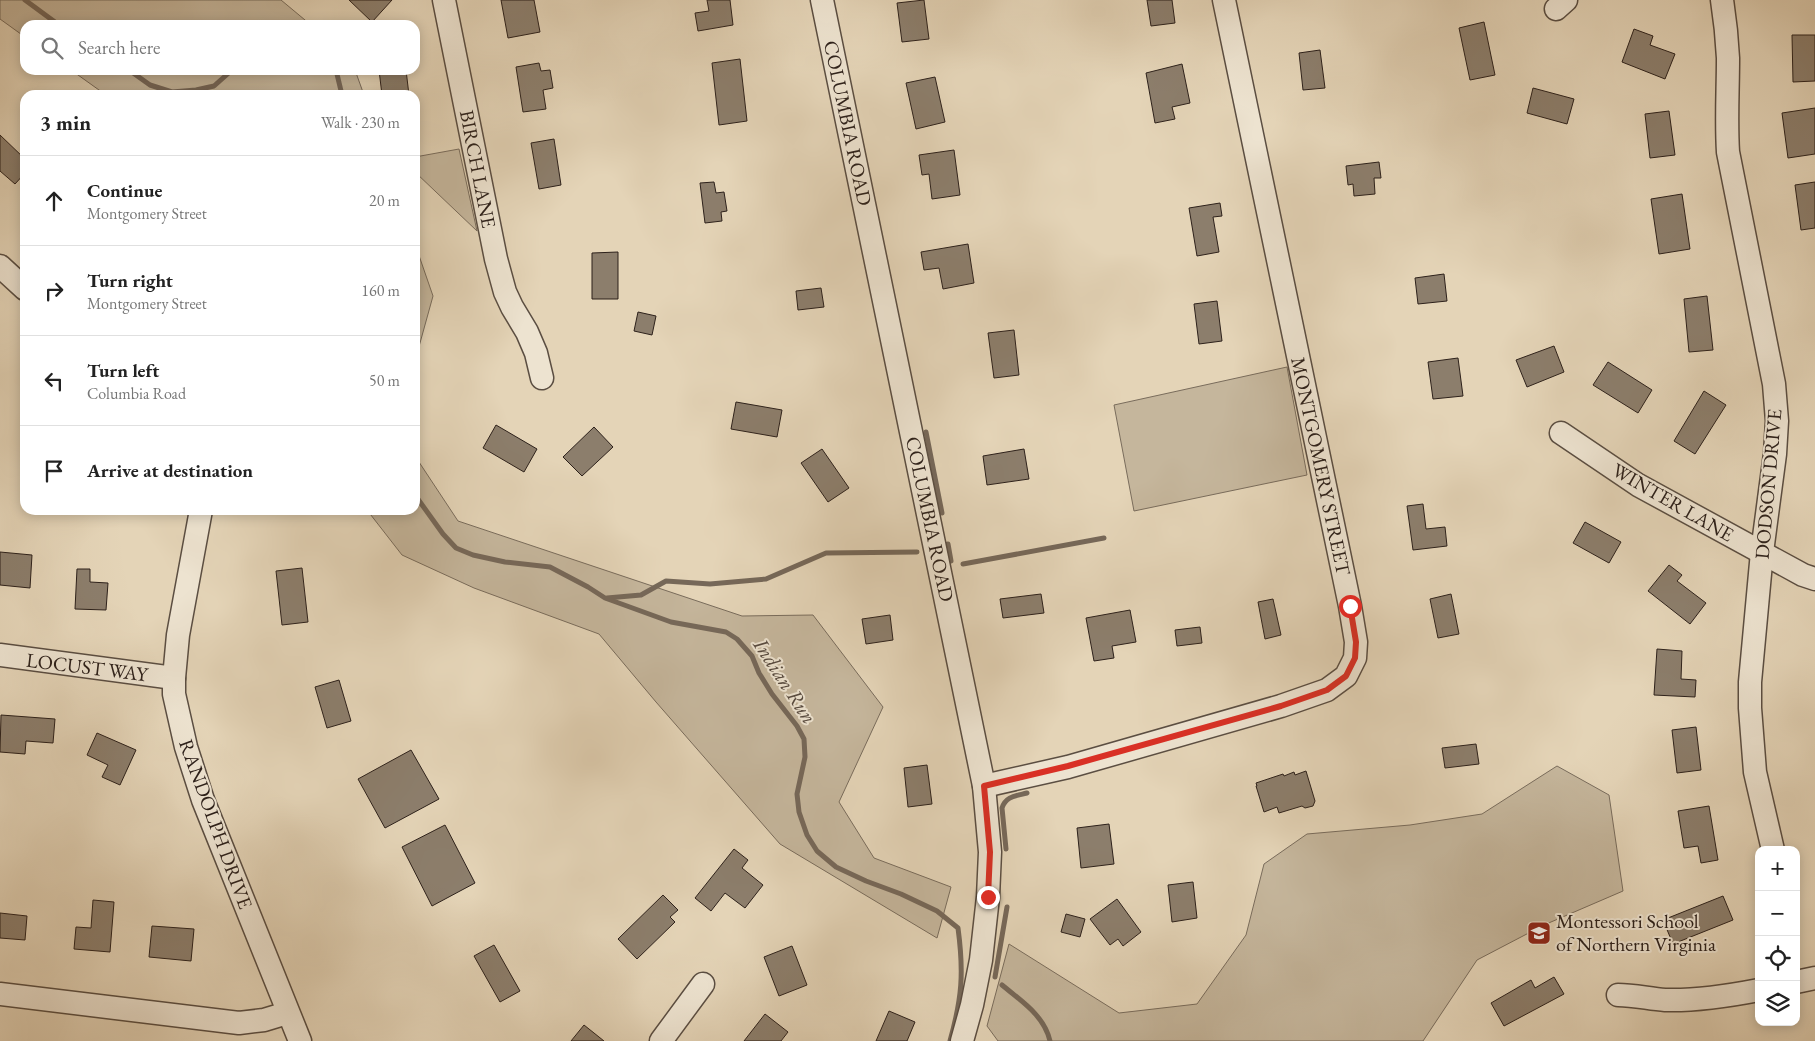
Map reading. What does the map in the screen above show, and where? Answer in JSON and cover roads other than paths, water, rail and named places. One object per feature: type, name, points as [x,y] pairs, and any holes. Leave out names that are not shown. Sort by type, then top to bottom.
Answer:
[{"type":"street","name":"BIRCH LANE","points":[[444,0],[496,259],[505,292],[527,332],[536,353],[542,378]]},
{"type":"street","name":"COLUMBIA ROAD","points":[[822,0],[984,786],[990,852],[988,897],[981,960],[972,1005],[962,1041]]},
{"type":"street","name":"MONTGOMERY STREET","points":[[984,786],[1076,764],[1281,706],[1327,690],[1346,676],[1355,658],[1356,642],[1350,606],[1224,0]]},
{"type":"street","name":"DODSON DRIVE","points":[[1722,0],[1727,33],[1726,115],[1728,152],[1774,384],[1777,421],[1750,682],[1755,772],[1772,846]]},
{"type":"street","points":[[0,266],[20,284]]},
{"type":"street","name":"WINTER LANE","points":[[1561,433],[1638,485],[1803,575],[1815,579]]},
{"type":"street","name":"RANDOLPH DRIVE","points":[[200,515],[179,625],[174,694],[186,747],[203,800],[300,1041]]},
{"type":"street","name":"LOCUST WAY","points":[[0,655],[174,678]]},
{"type":"street","points":[[661,1041],[703,984]]},
{"type":"street","points":[[1618,995],[1664,1000],[1704,999],[1755,991]]},
{"type":"street","points":[[0,994],[239,1023],[264,1020],[288,1013]]},
{"type":"waterway","name":"Indian Run","points":[[25,0],[52,20]]},
{"type":"waterway","name":"Indian Run","points":[[136,75],[150,85],[166,90]]},
{"type":"waterway","name":"Indian Run","points":[[196,90],[214,86],[226,75]]},
{"type":"waterway","name":"Indian Run","points":[[337,75],[341,90]]},
{"type":"waterway","points":[[926,432],[942,513]]},
{"type":"waterway","name":"Indian Run","points":[[420,502],[443,534],[456,548],[473,555],[505,562],[550,567],[605,598],[671,622],[726,632],[737,639],[752,656],[759,673],[772,694],[797,726],[804,739],[805,757],[797,794],[799,812],[807,835],[817,851],[836,867],[937,911],[958,928],[961,985],[950,1041]]},
{"type":"waterway","points":[[963,564],[1104,538]]},
{"type":"waterway","points":[[948,544],[951,561]]},
{"type":"waterway","points":[[607,598],[641,595],[666,581],[710,584],[766,579],[826,553],[917,552]]},
{"type":"waterway","points":[[1006,849],[1002,808],[1009,799],[1027,793]]},
{"type":"waterway","points":[[995,977],[1007,907]]},
{"type":"waterway","name":"Indian Run","points":[[1002,985],[1031,1009],[1043,1024],[1050,1041]]},
{"type":"place","name":"Montessori School of Northern Virginia","points":[[1539,933]]}]
